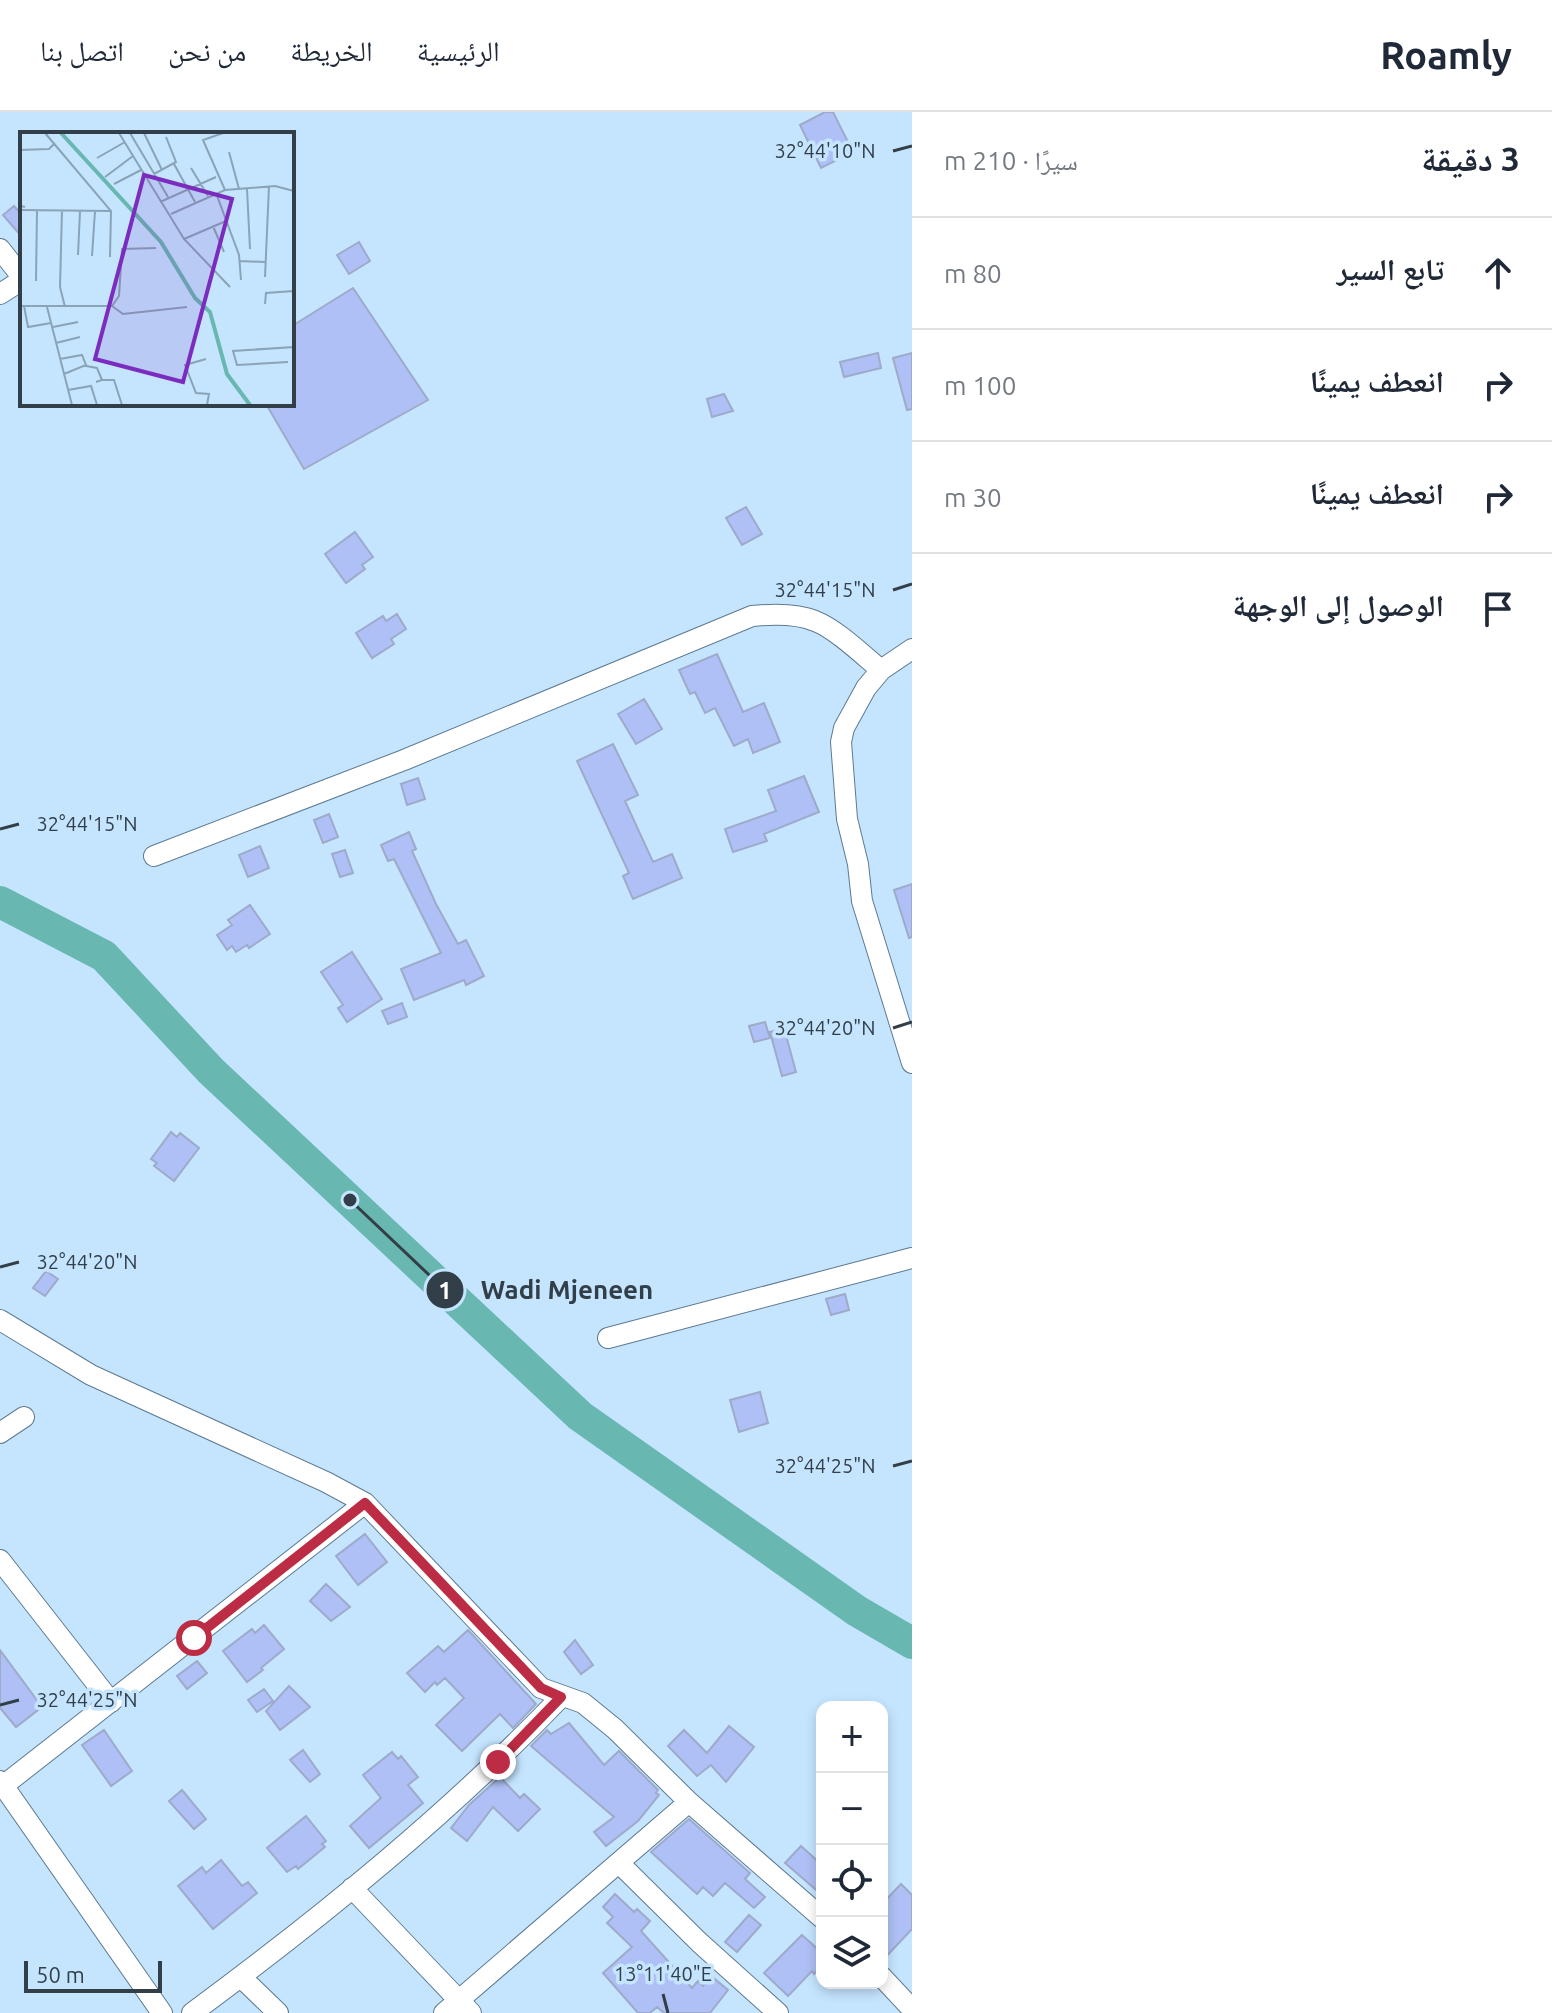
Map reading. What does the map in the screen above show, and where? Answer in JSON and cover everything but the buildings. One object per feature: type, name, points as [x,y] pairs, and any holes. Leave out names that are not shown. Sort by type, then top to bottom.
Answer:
[{"type":"street","points":[[0,249],[20,276]]},
{"type":"street","points":[[0,294],[20,280]]},
{"type":"street","points":[[154,856],[404,760],[752,616],[776,614],[815,621],[881,670]]},
{"type":"street","points":[[912,649],[881,670],[866,688],[844,728],[841,742],[847,819],[858,864],[862,901],[912,1063]]},
{"type":"street","points":[[608,1338],[912,1258]]},
{"type":"street","points":[[0,1320],[91,1375],[326,1482],[365,1503],[541,1688],[583,1703],[604,1720],[689,1802],[821,1917]]},
{"type":"street","points":[[0,1433],[24,1417]]},
{"type":"street","points":[[162,2013],[2,1783],[111,1702],[365,1503]]},
{"type":"street","points":[[0,1560],[111,1702]]},
{"type":"street","points":[[192,2013],[242,1978],[352,1888],[498,1762],[561,1697]]},
{"type":"street","points":[[352,1888],[458,2009],[689,1802]]},
{"type":"street","points":[[620,1864],[700,1943],[778,2013]]},
{"type":"street","points":[[242,1978],[278,2013]]},
{"type":"street","points":[[888,1983],[912,2009]]},
{"type":"waterway","points":[[0,902],[104,956],[211,1071],[580,1416],[857,1611],[912,1643]]},
{"type":"place","name":"Wadi Mjeneen","points":[[350,1200]]},
{"type":"route","points":[[194,1638],[365,1503],[541,1688],[561,1697],[498,1762]]}]
